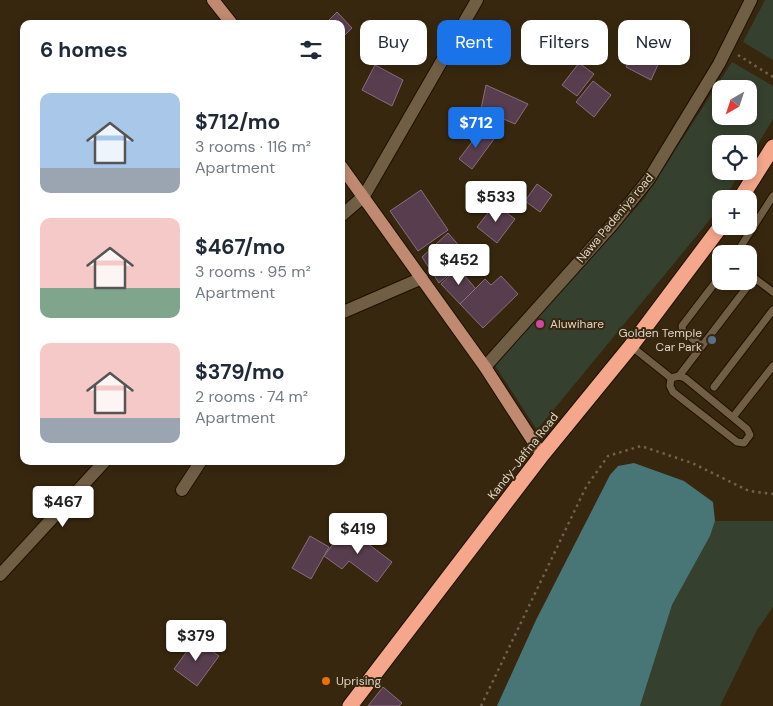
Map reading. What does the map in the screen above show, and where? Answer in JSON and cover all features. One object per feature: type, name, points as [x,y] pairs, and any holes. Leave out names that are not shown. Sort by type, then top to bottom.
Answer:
[{"type":"highway","points":[[746,190],[773,147]]},
{"type":"highway","name":"Kandy-Jaffna Road","points":[[350,706],[542,455],[631,346],[714,235]]},
{"type":"main road","points":[[213,0],[229,20]]},
{"type":"main road","points":[[345,171],[485,367],[542,455]]},
{"type":"street","points":[[345,213],[364,196],[477,0]]},
{"type":"street","name":"Nawa Padeniya road","points":[[485,367],[612,224],[649,179],[727,48],[752,0]]},
{"type":"street","points":[[345,310],[422,278]]},
{"type":"street","points":[[0,575],[101,465]]},
{"type":"street","points":[[182,490],[198,465]]},
{"type":"lane","points":[[742,245],[773,196]]},
{"type":"lane","points":[[757,280],[773,292]]},
{"type":"lane","points":[[702,346],[682,332],[682,326],[712,287]]},
{"type":"lane","points":[[679,376],[742,290]]},
{"type":"lane","points":[[714,387],[773,310]]},
{"type":"lane","points":[[631,346],[671,378]]},
{"type":"lane","points":[[733,417],[773,366]]},
{"type":"lane","points":[[679,376],[685,378],[747,429],[750,435],[744,443],[737,442],[673,392],[670,386],[671,378],[679,376]]},
{"type":"path","points":[[727,48],[773,77]]},
{"type":"path","points":[[481,706],[586,487],[608,456],[641,446],[692,463],[749,491],[773,494]]},
{"type":"green space","points":[[765,0],[773,0],[773,60],[743,42]]},
{"type":"green space","points":[[732,62],[773,86],[773,119],[757,146],[757,135],[712,135],[712,180],[736,180],[729,190],[712,190],[712,217],[537,430],[494,364],[643,200],[712,93],[712,125],[758,125],[758,80],[720,80]]},
{"type":"green space","points":[[715,521],[773,521],[773,607],[757,630],[720,706],[640,706],[672,605],[710,536]]},
{"type":"water","points":[[634,463],[684,481],[713,502],[715,521],[710,536],[672,605],[640,706],[497,706],[536,620],[610,475],[618,466]]},
{"type":"building","points":[[337,12],[344,20],[329,20]]},
{"type":"building","points":[[345,21],[352,28],[345,35]]},
{"type":"building","points":[[375,65],[403,80],[392,106],[362,90]]},
{"type":"building","points":[[577,65],[582,65],[594,74],[577,96],[562,85]]},
{"type":"building","points":[[627,65],[658,65],[651,80],[626,67]]},
{"type":"building","points":[[593,81],[611,95],[594,117],[576,102]]},
{"type":"building","points":[[486,85],[528,104],[515,124],[481,109]]},
{"type":"building","points":[[481,130],[494,139],[472,169],[459,159]]},
{"type":"building","points":[[537,184],[552,195],[540,212],[525,201]]},
{"type":"building","points":[[421,190],[448,230],[418,251],[390,211]]},
{"type":"building","points":[[495,204],[515,219],[497,243],[477,227]]},
{"type":"building","points":[[448,233],[469,257],[439,283],[422,257]]},
{"type":"building","points":[[458,268],[476,289],[460,304],[441,284]]},
{"type":"building","points":[[501,276],[518,294],[483,328],[460,304],[485,279],[491,285]]},
{"type":"building","points":[[346,527],[392,562],[377,582],[349,561],[342,569],[324,556]]},
{"type":"building","points":[[310,536],[329,547],[311,579],[292,568]]},
{"type":"building","points":[[196,639],[219,656],[197,686],[174,669]]},
{"type":"building","points":[[383,687],[402,703],[399,706],[368,706]]},
{"type":"place","name":"Aluwihare","points":[[540,324]]},
{"type":"place","name":"Golden Temple Car Park","points":[[712,340]]},
{"type":"place","name":"Uprising","points":[[326,681]]}]
